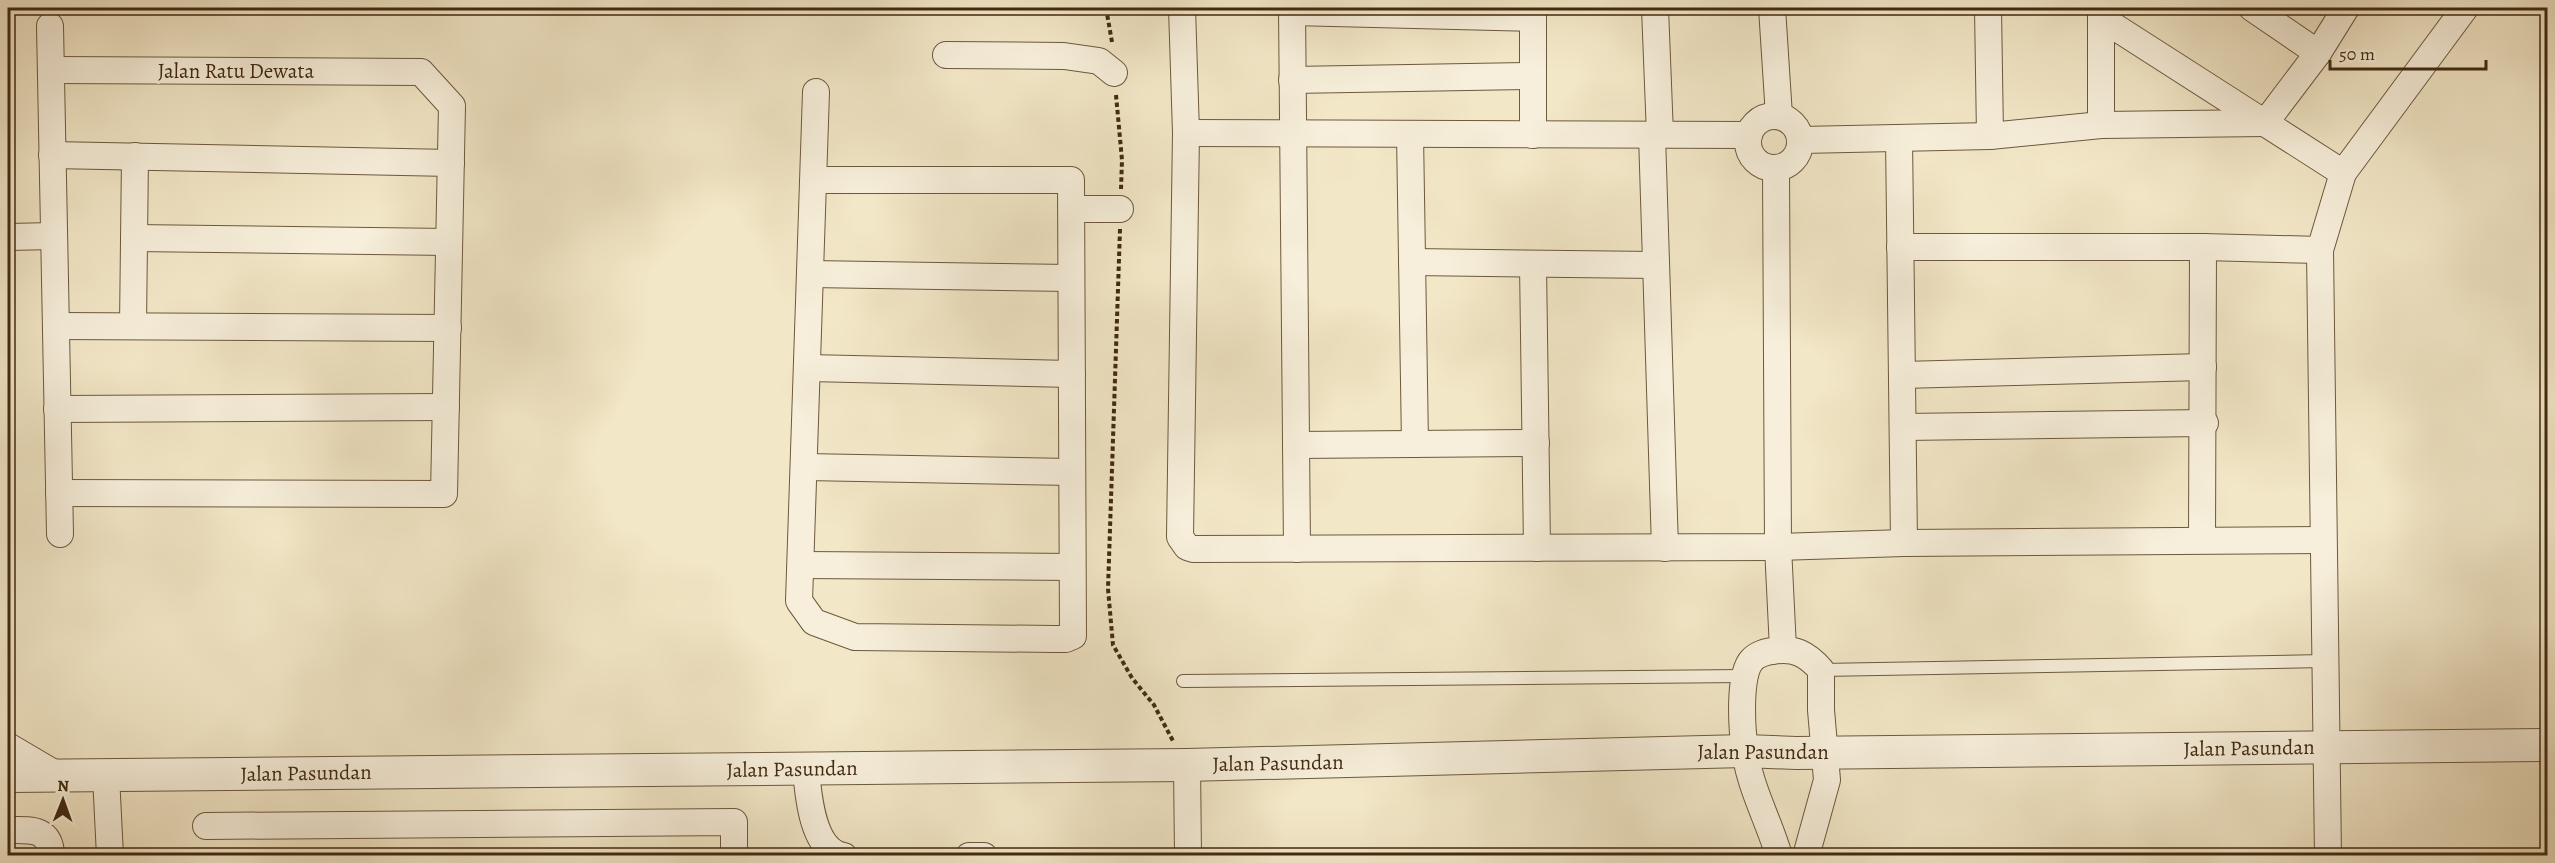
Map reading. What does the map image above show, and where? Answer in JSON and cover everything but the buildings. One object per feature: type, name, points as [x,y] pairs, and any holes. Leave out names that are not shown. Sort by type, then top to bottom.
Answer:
[{"type":"street","points":[[1182,8],[1186,134],[1180,537],[1187,547],[1193,549],[1665,548],[1904,543],[2323,540]]},
{"type":"street","points":[[1655,8],[1656,265],[1665,548]]},
{"type":"street","points":[[1772,8],[1779,117]]},
{"type":"street","points":[[1988,8],[1990,136]]},
{"type":"street","points":[[2252,8],[2318,52]]},
{"type":"street","points":[[2265,123],[2318,52],[2346,8]]},
{"type":"street","points":[[2328,855],[2320,250],[2343,173],[2459,9]]},
{"type":"street","points":[[1297,549],[1292,10],[1533,13],[1533,135]]},
{"type":"street","points":[[2101,13],[2101,125]]},
{"type":"street","points":[[2101,13],[2343,173]]},
{"type":"street","points":[[50,26],[60,534]]},
{"type":"street","points":[[946,55],[1064,56],[1099,61],[1114,73]]},
{"type":"street","name":"Jalan Ratu Dewata","points":[[51,70],[421,72],[452,106],[451,162]]},
{"type":"street","points":[[1292,80],[1533,76]]},
{"type":"street","points":[[813,180],[1071,180],[1073,636],[1066,639],[855,637],[814,622],[800,601],[802,565],[810,274],[813,180],[816,92]]},
{"type":"street","points":[[1766,117],[1779,117],[1791,122],[1801,140],[1797,156],[1788,165],[1776,169],[1764,167],[1754,159],[1748,147],[1749,135],[1755,124],[1766,117]]},
{"type":"street","points":[[1801,140],[1990,136],[2101,125],[2265,123]]},
{"type":"street","points":[[1186,134],[1749,135]]},
{"type":"street","points":[[1410,134],[1415,444]]},
{"type":"street","points":[[1899,138],[1904,543]]},
{"type":"street","points":[[52,154],[451,162],[444,494],[59,493]]},
{"type":"street","points":[[133,326],[135,156]]},
{"type":"street","points":[[1776,169],[1778,547],[1783,649]]},
{"type":"street","points":[[1072,209],[1120,209]]},
{"type":"street","points":[[8,237],[54,236]]},
{"type":"street","points":[[134,238],[449,242]]},
{"type":"street","points":[[1900,247],[2203,247],[2320,250]]},
{"type":"street","points":[[2202,540],[2205,423],[2203,247]]},
{"type":"street","points":[[1412,262],[1656,265]]},
{"type":"street","points":[[1533,264],[1537,548]]},
{"type":"street","points":[[810,274],[1071,278]]},
{"type":"street","points":[[56,326],[448,328]]},
{"type":"street","points":[[1902,375],[2203,367]]},
{"type":"street","points":[[808,368],[1072,374]]},
{"type":"street","points":[[57,409],[446,407]]},
{"type":"street","points":[[1904,427],[2205,423]]},
{"type":"street","points":[[1296,445],[1536,443]]},
{"type":"street","points":[[805,466],[1072,472]]},
{"type":"street","points":[[802,565],[1072,567]]},
{"type":"street","points":[[1779,855],[1745,751],[1744,676],[1752,660],[1767,651],[1783,649],[1803,653],[1811,658],[1821,670],[1821,710],[1827,780],[1806,855]]},
{"type":"street","name":"Jalan Pasundan","points":[[8,776],[1187,765],[1745,751],[1826,753],[2547,745]]},
{"type":"street","points":[[8,746],[59,776]]},
{"type":"street","points":[[1187,765],[1188,855]]},
{"type":"street","points":[[806,769],[808,801],[817,834],[837,855],[844,855]]},
{"type":"street","points":[[106,776],[110,855]]},
{"type":"street","points":[[206,826],[734,822],[734,855]]},
{"type":"street","points":[[8,830],[29,830],[42,834],[49,840],[51,855]]},
{"type":"street","points":[[969,855],[984,855]]},
{"type":"lane","points":[[1821,670],[2324,661]]},
{"type":"lane","points":[[1183,681],[1744,676]]},
{"type":"path","points":[[1106,8],[1110,28],[1122,160],[1108,589],[1113,645],[1132,678],[1154,705],[1187,765]]}]
